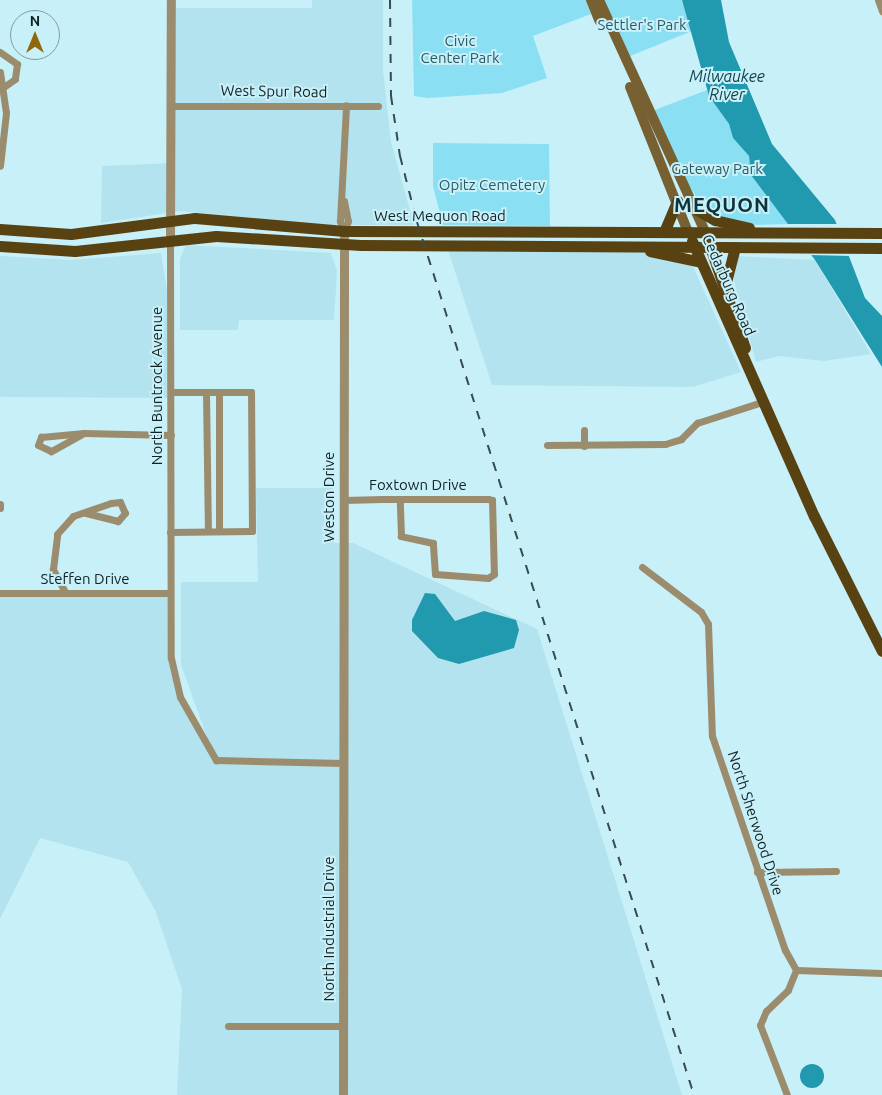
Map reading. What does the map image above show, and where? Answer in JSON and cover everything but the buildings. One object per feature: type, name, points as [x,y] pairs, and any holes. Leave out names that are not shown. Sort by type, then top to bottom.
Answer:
[{"type":"main road","name":"Cedarburg Road","points":[[591,0],[677,200],[701,262],[748,361],[814,516],[882,650]]},
{"type":"main road","name":"Cedarburg Road","points":[[599,0],[695,209],[725,286],[748,361]]},
{"type":"main road","points":[[664,232],[677,200]]},
{"type":"main road","points":[[695,209],[715,220],[766,232]]},
{"type":"main road","name":"West Mequon Road","points":[[0,230],[71,234],[169,220],[228,218],[344,231],[664,232],[735,247],[882,248]]},
{"type":"main road","points":[[516,231],[516,246]]},
{"type":"main road","name":"West Mequon Road","points":[[707,240],[766,232],[882,233]]},
{"type":"main road","points":[[707,240],[754,239],[782,232]]},
{"type":"main road","name":"West Mequon Road","points":[[0,246],[75,251],[216,236],[344,244],[631,246]]},
{"type":"main road","points":[[631,246],[642,239],[691,238]]},
{"type":"main road","points":[[631,246],[701,262]]},
{"type":"main road","points":[[725,286],[735,247]]},
{"type":"street","name":"North Buntrock Avenue","points":[[172,0],[169,220],[171,392],[170,593],[174,682],[216,760],[343,763]]},
{"type":"street","points":[[878,0],[882,11]]},
{"type":"street","points":[[0,52],[17,64],[15,79],[6,86]]},
{"type":"street","points":[[0,72],[6,86],[0,166]]},
{"type":"street","name":"West Spur Road","points":[[170,106],[378,106]]},
{"type":"street","points":[[344,231],[348,216],[344,201],[346,106]]},
{"type":"street","name":"Weston Drive","points":[[343,763],[344,231]]},
{"type":"street","points":[[170,532],[252,531],[251,392],[171,392]]},
{"type":"street","points":[[206,392],[208,531]]},
{"type":"street","points":[[219,392],[219,531]]},
{"type":"street","points":[[547,445],[584,446],[676,442],[697,423],[765,401]]},
{"type":"street","points":[[584,430],[584,446]]},
{"type":"street","points":[[84,433],[51,451],[38,445],[41,437],[84,433],[171,435]]},
{"type":"street","name":"Foxtown Drive","points":[[343,500],[400,499],[492,500],[494,574],[488,578],[444,578],[434,572],[433,543],[401,536],[400,499]]},
{"type":"street","points":[[65,592],[53,569],[53,544],[73,516],[120,502],[125,513],[118,521],[86,513]]},
{"type":"street","name":"North Sherwood Drive","points":[[642,568],[706,617],[712,736],[757,872],[796,970]]},
{"type":"street","name":"Steffen Drive","points":[[0,593],[170,593]]},
{"type":"street","name":"North Industrial Drive","points":[[343,763],[343,1095]]},
{"type":"street","points":[[757,872],[836,871]]},
{"type":"street","points":[[787,1095],[760,1025],[766,1011],[788,990],[796,970],[882,973]]},
{"type":"street","points":[[228,1026],[342,1026]]},
{"type":"shaded area","points":[[312,0],[383,0],[383,70],[391,142],[414,225],[328,225],[180,211],[101,223],[102,166],[173,163],[176,8],[312,8]]},
{"type":"shaded area","points":[[186,245],[331,253],[337,271],[334,320],[239,320],[238,330],[180,330],[180,259]]},
{"type":"shaded area","points":[[448,250],[635,250],[690,260],[741,372],[693,387],[492,385]]},
{"type":"shaded area","points":[[161,253],[171,315],[171,398],[0,397],[0,256],[71,260]]},
{"type":"shaded area","points":[[735,256],[815,260],[871,354],[824,361],[778,356],[756,362],[732,274]]},
{"type":"shaded area","points":[[256,488],[333,488],[334,543],[353,543],[537,629],[682,1095],[177,1095],[182,989],[155,910],[128,862],[40,838],[0,919],[0,593],[170,593],[175,682],[215,759],[181,665],[181,582],[258,582]]},
{"type":"green space","name":"Civic Center Park","points":[[412,0],[586,0],[591,14],[533,36],[547,78],[502,93],[428,98],[414,96]]},
{"type":"green space","name":"Settler's Park","points":[[604,0],[682,0],[692,31],[630,56]]},
{"type":"green space","name":"Gateway Park","points":[[707,90],[729,124],[733,138],[749,156],[752,175],[789,224],[751,225],[707,212],[689,186],[652,111]]},
{"type":"green space","name":"Opitz Cemetery","points":[[433,143],[549,144],[550,226],[443,225],[433,186]]},
{"type":"water","name":"Milwaukee River","points":[[682,0],[721,0],[729,42],[772,144],[835,220],[865,298],[882,316],[882,367],[815,260],[751,175],[749,156],[733,138],[729,124],[709,96]]},
{"type":"water","points":[[425,593],[435,594],[455,621],[484,611],[516,620],[519,630],[514,648],[459,664],[438,658],[412,631],[412,620]]},
{"type":"water","points":[[812,1064],[821,1067],[824,1076],[821,1085],[812,1088],[803,1085],[800,1076],[803,1067]]},
{"type":"pier","points":[[786,224],[840,224],[851,256],[809,255]]},
{"type":"railway","points":[[390,0],[391,96],[400,156],[417,222],[694,1095]]},
{"type":"district","name":"MEQUON","points":[[722,204]]}]
